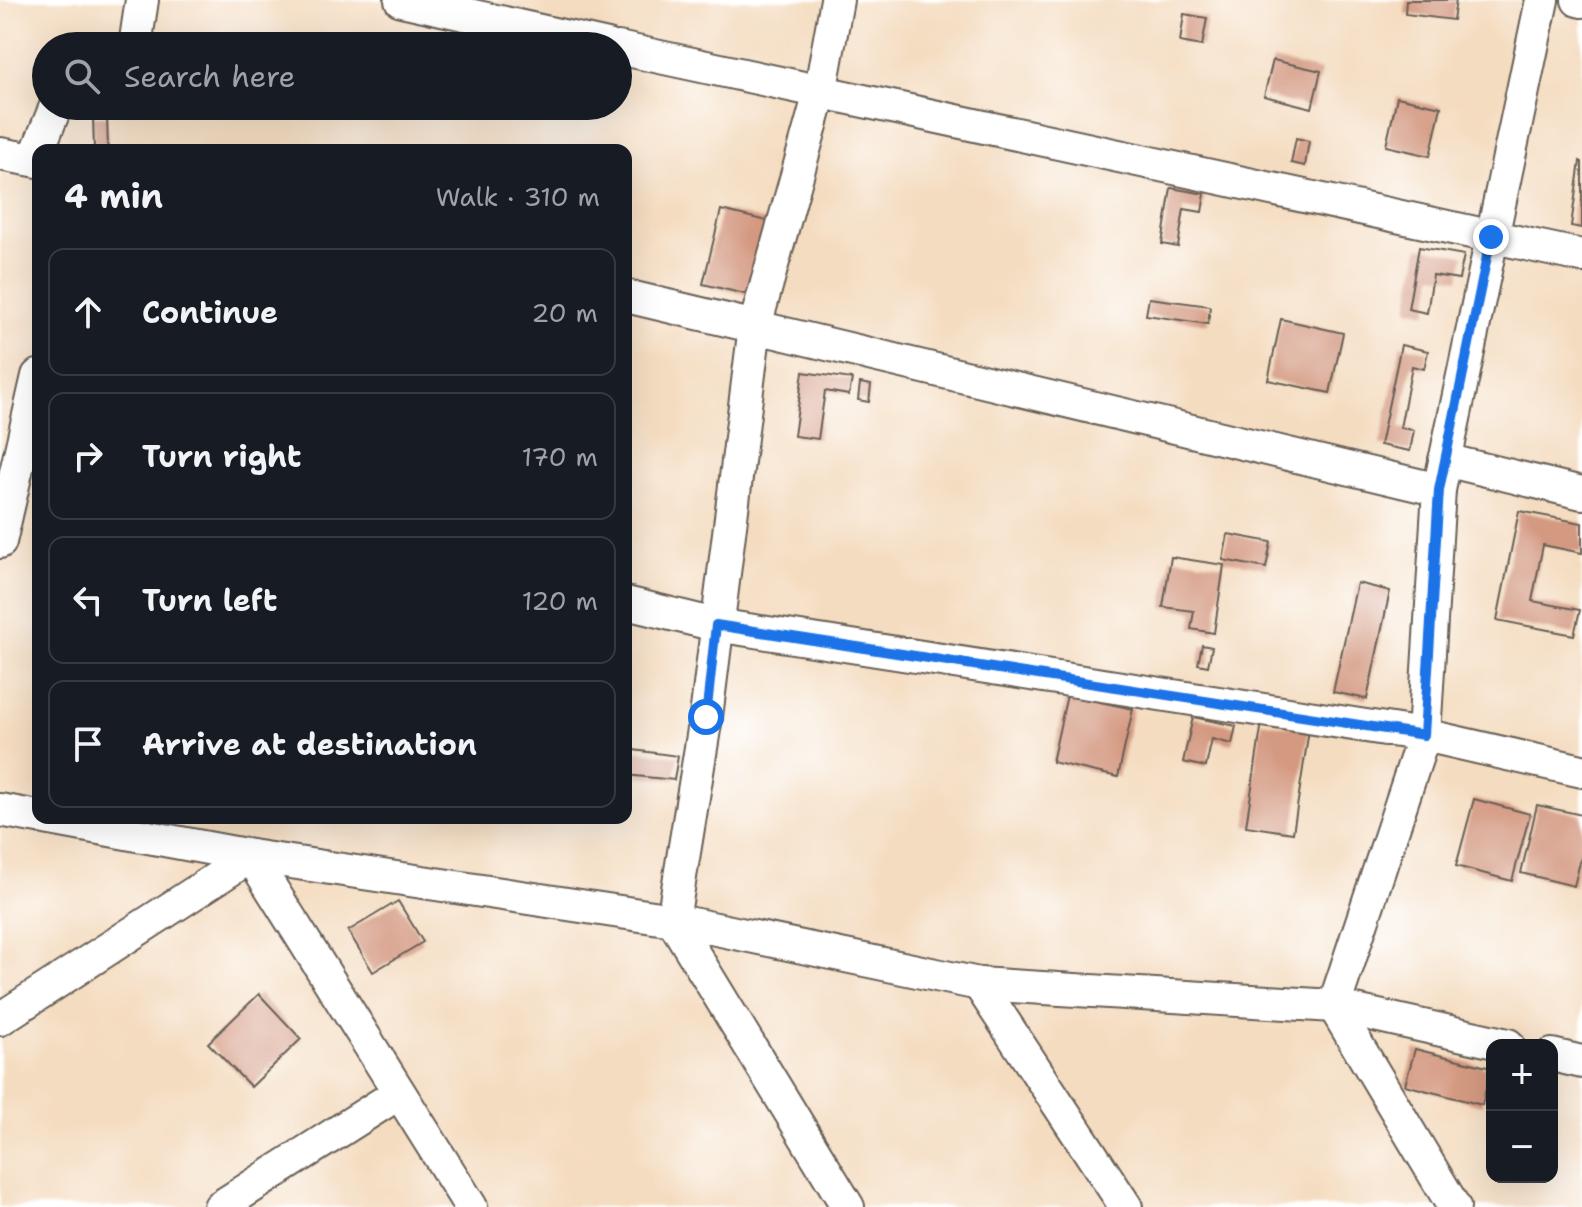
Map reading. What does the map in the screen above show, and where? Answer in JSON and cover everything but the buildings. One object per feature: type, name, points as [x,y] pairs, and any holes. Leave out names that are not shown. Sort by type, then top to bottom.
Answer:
[{"type":"street","points":[[137,32],[142,0]]},
{"type":"street","points":[[401,0],[545,32]]},
{"type":"street","points":[[837,0],[820,93],[755,326],[706,717],[673,920],[848,1207]]},
{"type":"street","points":[[1454,1207],[1334,1006],[1424,735],[1442,475],[1542,0]]},
{"type":"street","points":[[632,51],[1582,256]]},
{"type":"street","points":[[42,144],[51,120]]},
{"type":"street","points":[[0,154],[32,156]]},
{"type":"street","points":[[632,297],[1442,475],[1582,493]]},
{"type":"street","points":[[0,542],[32,401]]},
{"type":"street","points":[[632,604],[716,625],[1424,735],[1582,771]]},
{"type":"street","points":[[0,810],[32,816]]},
{"type":"street","points":[[78,824],[251,856],[673,920],[979,984],[1334,1006],[1486,1040]]},
{"type":"street","points":[[0,1019],[251,856]]},
{"type":"street","points":[[251,856],[471,1207]]},
{"type":"street","points":[[979,984],[1126,1207]]},
{"type":"street","points":[[1558,1056],[1582,1062]]},
{"type":"street","points":[[220,1207],[399,1093]]},
{"type":"route","points":[[706,717],[716,625],[1424,735],[1439,490],[1491,237]]}]
